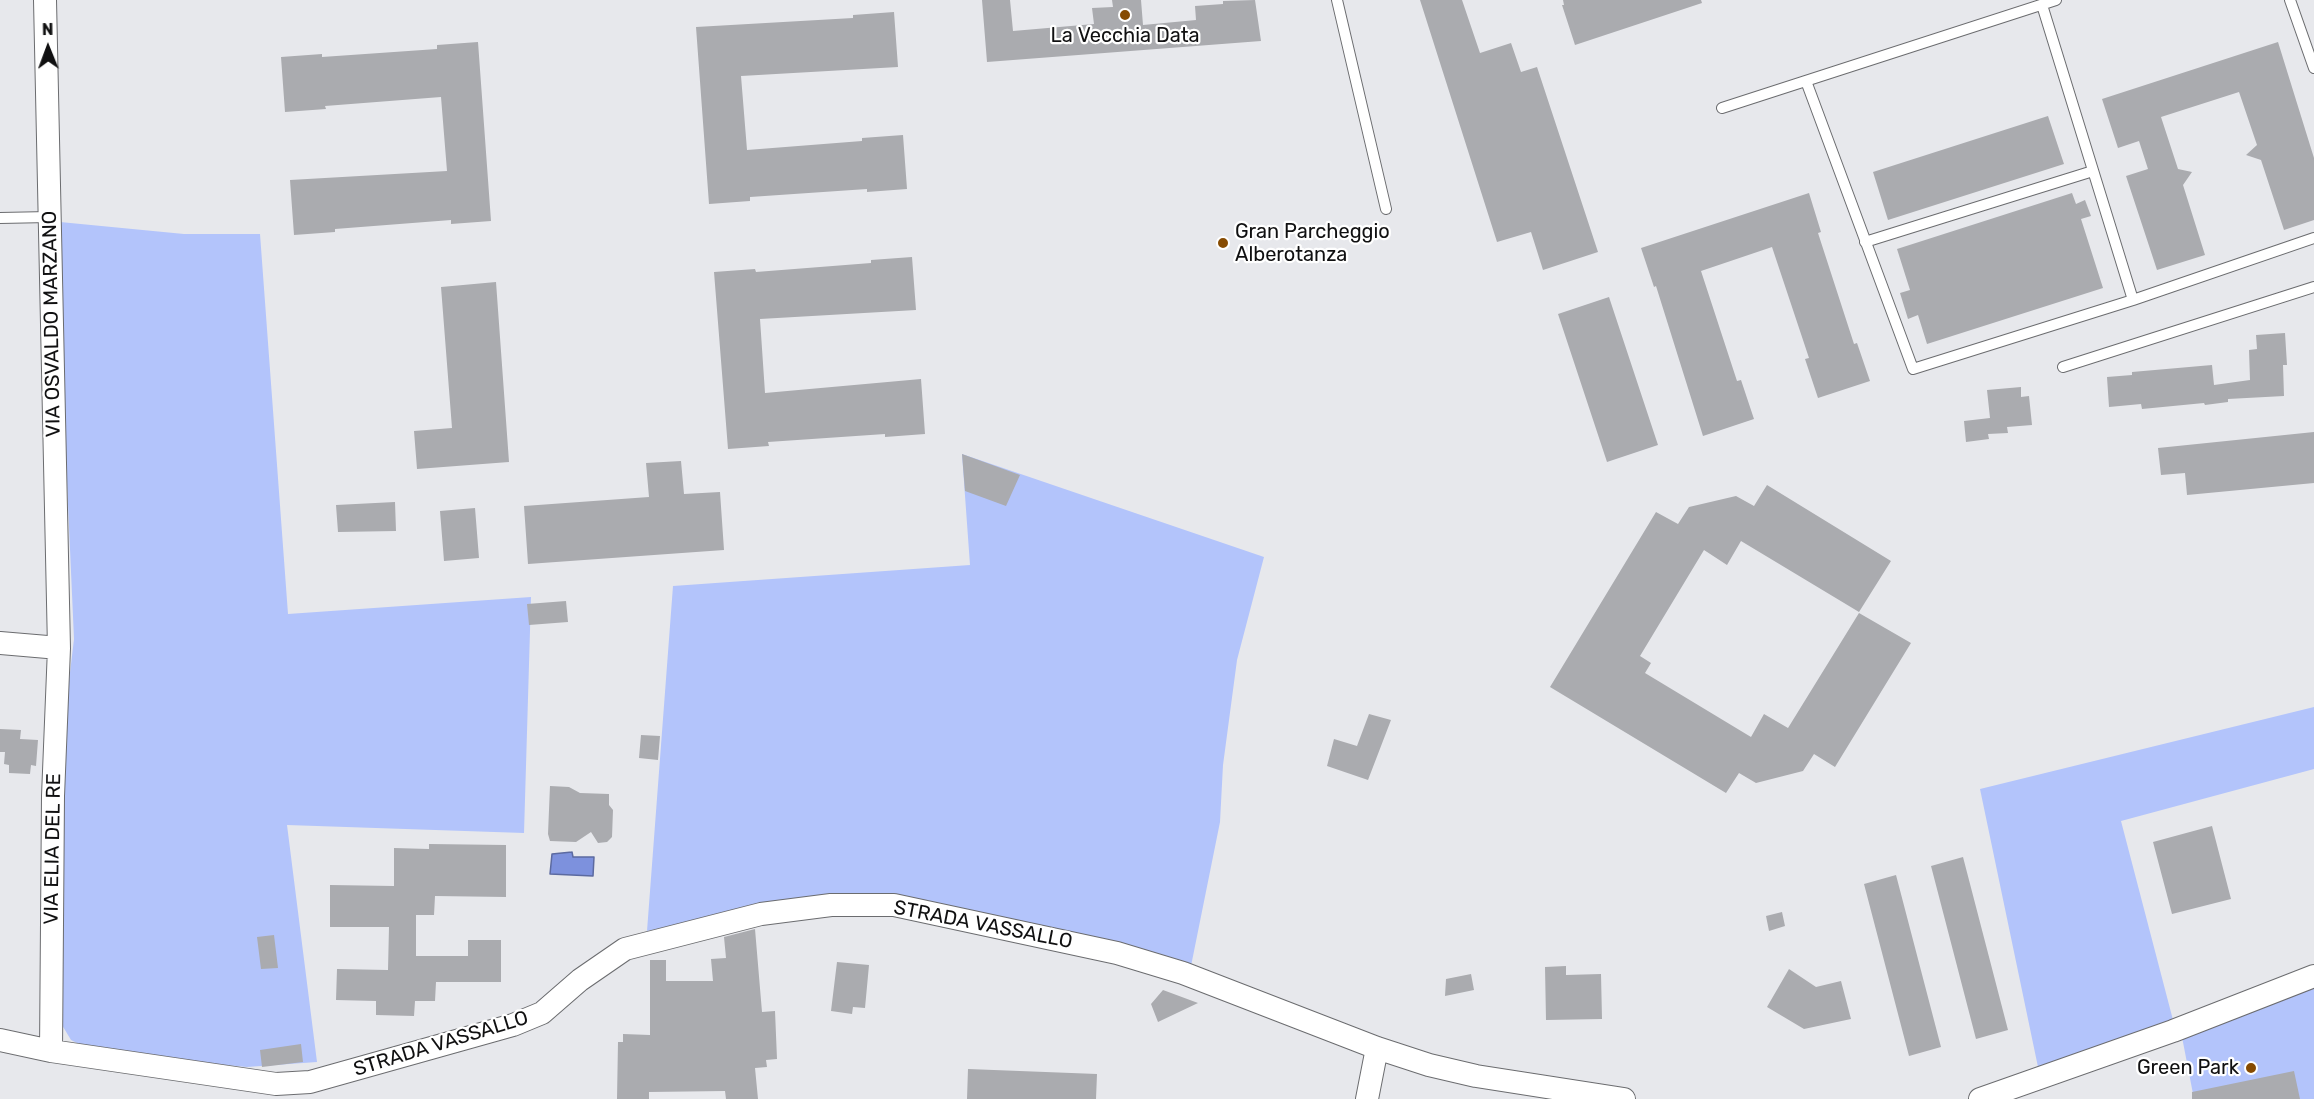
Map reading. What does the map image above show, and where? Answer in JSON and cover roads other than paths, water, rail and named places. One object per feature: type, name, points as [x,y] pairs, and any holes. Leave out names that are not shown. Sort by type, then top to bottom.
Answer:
[{"type":"street","name":"VIA OSVALDO MARZANO","points":[[45,0],[59,648]]},
{"type":"street","points":[[0,643],[59,648]]},
{"type":"street","name":"VIA ELIA DEL RE","points":[[51,1051],[53,796],[59,648]]},
{"type":"street","name":"STRADA VASSALLO","points":[[0,1040],[51,1051],[276,1084],[310,1082],[513,1025],[543,1013],[580,980],[625,949],[760,914],[831,905],[894,905],[1117,953],[1183,973],[1377,1048],[1429,1065],[1476,1076],[1624,1099]]},
{"type":"street","points":[[1980,1099],[2173,1030],[2314,976]]},
{"type":"street","points":[[1367,1099],[1377,1048]]},
{"type":"lane","points":[[1337,0],[1386,209]]},
{"type":"lane","points":[[1722,108],[2056,0]]},
{"type":"lane","points":[[2290,0],[2314,68]]},
{"type":"lane","points":[[2042,5],[2133,300]]},
{"type":"lane","points":[[1806,81],[1913,369],[2133,300],[2314,238]]},
{"type":"lane","points":[[1865,242],[2093,171]]},
{"type":"lane","points":[[0,218],[50,217]]},
{"type":"lane","points":[[2063,367],[2314,287]]},
{"type":"place","name":"La Vecchia Data","points":[[1125,15]]},
{"type":"place","name":"Gran Parcheggio Alberotanza","points":[[1223,243]]},
{"type":"place","name":"Green Park","points":[[2251,1068]]}]
